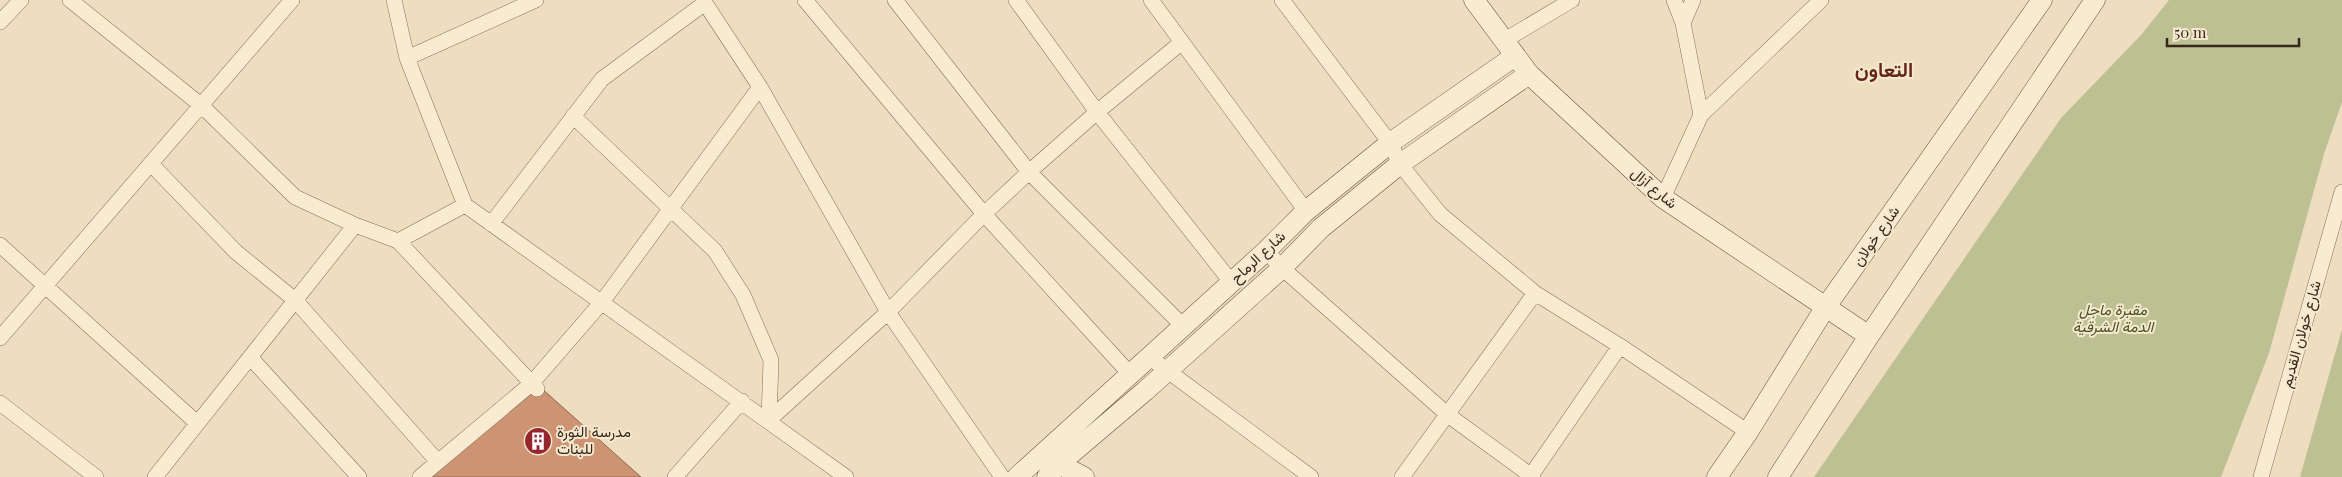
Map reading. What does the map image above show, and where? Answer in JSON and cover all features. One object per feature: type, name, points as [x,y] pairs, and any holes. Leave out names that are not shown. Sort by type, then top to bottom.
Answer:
[{"type":"street","points":[[0,22],[21,0]]},
{"type":"street","points":[[0,338],[292,0]]},
{"type":"street","points":[[394,0],[407,58],[465,206],[769,420],[846,477]]},
{"type":"street","points":[[407,58],[536,0]]},
{"type":"street","points":[[805,0],[984,214],[1130,374]]},
{"type":"street","points":[[896,0],[1029,172],[1183,326]]},
{"type":"street","points":[[1016,0],[1097,112],[1232,282]]},
{"type":"street","points":[[1151,0],[1306,211]]},
{"type":"street","points":[[1282,0],[1390,143],[1400,164],[1440,214],[1535,293],[1620,346],[1748,432]]},
{"type":"street","name":"شارع آزال","points":[[1474,0],[1530,74],[1663,198],[1869,336]]},
{"type":"street","points":[[1510,48],[1572,0]]},
{"type":"street","points":[[1674,0],[1683,23],[1701,115]]},
{"type":"street","points":[[1683,23],[1693,0]]},
{"type":"street","points":[[1663,198],[1701,115],[1821,0]]},
{"type":"street","name":"شارع خولان","points":[[1717,477],[1748,432],[1825,308],[2042,0]]},
{"type":"street","points":[[1778,477],[1869,336],[2096,0]]},
{"type":"street","points":[[72,1],[202,106],[294,197],[354,225],[398,241],[545,397]]},
{"type":"street","points":[[491,224],[602,79],[704,2],[760,87],[888,312],[1002,477]]},
{"type":"street","points":[[769,420],[888,312],[984,214],[1029,172],[1097,112],[1182,42]]},
{"type":"street","name":"شارع الرماح","points":[[1054,466],[1130,374],[1266,251],[1306,211],[1510,48]]},
{"type":"street","name":"شارع الرماح","points":[[1016,477],[1054,466],[1168,371],[1282,268],[1321,228],[1400,164],[1530,74]]},
{"type":"street","points":[[420,477],[531,384],[602,302],[760,87]]},
{"type":"street","points":[[573,116],[715,251],[743,295],[771,360],[769,420]]},
{"type":"street","points":[[151,164],[236,252],[295,300],[438,462]]},
{"type":"street","name":"شارع خولان القديم","points":[[2261,477],[2342,192]]},
{"type":"street","points":[[398,241],[465,206]]},
{"type":"street","points":[[155,477],[354,225]]},
{"type":"street","points":[[0,245],[197,423]]},
{"type":"street","points":[[1266,251],[1282,268],[1448,415],[1531,477],[1620,346]]},
{"type":"street","points":[[1402,477],[1535,293]]},
{"type":"street","points":[[250,357],[359,477]]},
{"type":"street","points":[[1149,357],[1311,477]]},
{"type":"street","points":[[675,477],[742,401]]},
{"type":"street","points":[[0,403],[96,477]]},
{"type":"street","points":[[1054,466],[1084,477]]},
{"type":"green space","name":"مقبرة ماجل الدمة الشرقية","points":[[2169,0],[2342,0],[2342,102],[2324,154],[2269,353],[2221,477],[1814,477],[2061,118],[2141,35]]},
{"type":"green space","points":[[2342,329],[2342,477],[2300,477]]},
{"type":"building","name":"مدرسة الثورة للبنات","points":[[540,387],[641,477],[427,477]]},
{"type":"place","name":"مدرسة الثورة للبنات","points":[[538,441]]},
{"type":"district","name":"التعاون","points":[[1884,70]]}]
